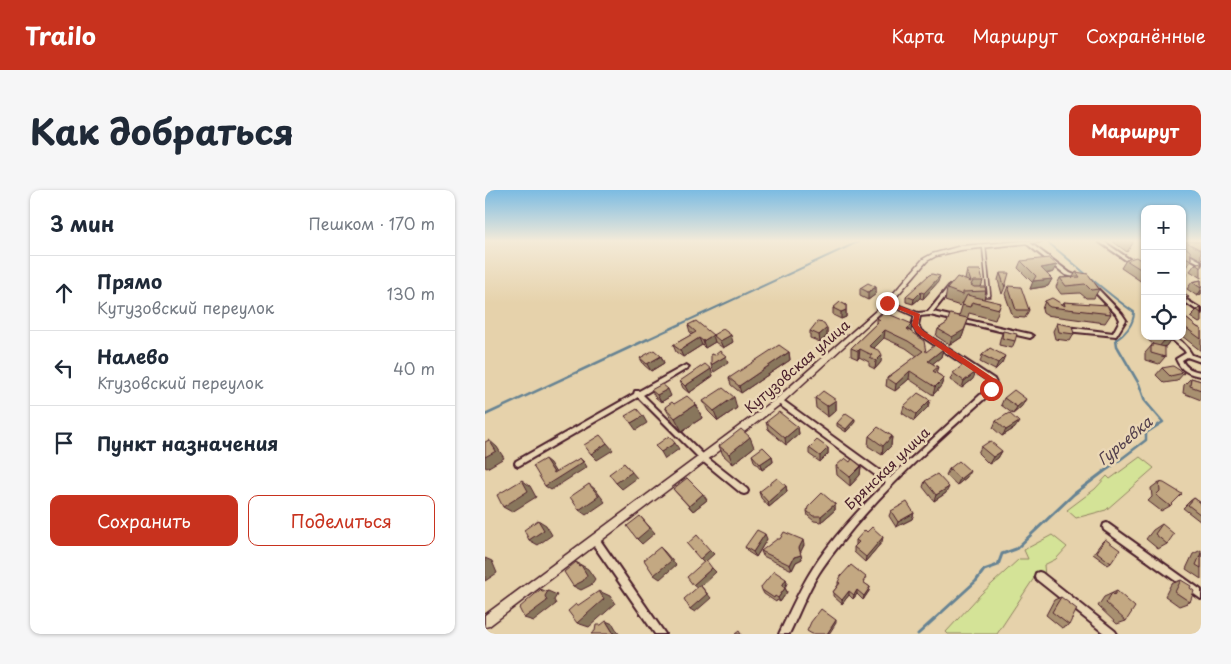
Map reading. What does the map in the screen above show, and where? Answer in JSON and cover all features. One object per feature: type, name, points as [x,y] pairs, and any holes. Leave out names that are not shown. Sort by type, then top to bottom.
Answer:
[{"type":"street","name":"Кутузовская улица","points":[[485,622],[779,401],[887,303],[923,262]]},
{"type":"street","points":[[1052,262],[1068,274],[1088,281],[1123,320],[1114,335],[1061,329]]},
{"type":"street","points":[[1130,262],[1141,269]]},
{"type":"street","points":[[930,313],[953,285]]},
{"type":"street","points":[[1186,301],[1201,311]]},
{"type":"street","points":[[887,303],[917,315],[930,313],[1030,336]]},
{"type":"street","name":"Брянская улица","points":[[784,634],[819,565],[853,520],[889,481],[994,385],[993,380],[919,332],[915,325],[917,315]]},
{"type":"street","points":[[1175,340],[1191,356]]},
{"type":"street","points":[[1201,360],[1191,356],[1180,357],[1180,364],[1191,372],[1201,374]]},
{"type":"street","points":[[518,463],[686,367]]},
{"type":"street","points":[[637,394],[703,458],[744,491]]},
{"type":"street","points":[[779,401],[889,481]]},
{"type":"street","points":[[1107,527],[1201,595]]},
{"type":"street","points":[[595,540],[660,634]]},
{"type":"street","points":[[1039,576],[1112,634]]},
{"type":"lane","points":[[980,295],[989,295],[986,262]]},
{"type":"green space","points":[[1140,457],[1154,468],[1106,510],[1076,518],[1067,510],[1095,489],[1107,476],[1110,479]]},
{"type":"green space","points":[[1052,535],[1067,547],[1056,559],[1044,565],[1045,577],[1036,575],[997,634],[948,634],[946,632],[981,594],[1019,559],[1028,559],[1024,550]]},
{"type":"building","points":[[1022,262],[1053,262],[1057,265],[1041,268],[1052,279],[1033,281],[1036,276]]},
{"type":"building","points":[[1129,262],[1141,262],[1141,269]]},
{"type":"building","points":[[1201,262],[1201,268],[1195,264]]},
{"type":"building","points":[[967,270],[980,270],[983,281],[973,281],[971,285],[974,287],[985,287],[986,291],[963,292],[963,295],[947,289],[957,277],[971,282]]},
{"type":"building","points":[[1076,272],[1088,274],[1099,289],[1091,290],[1085,284],[1066,286],[1060,278],[1080,277]]},
{"type":"building","points":[[1000,273],[1009,273],[1005,287]]},
{"type":"building","points":[[929,275],[940,276],[924,293],[921,292],[914,299],[906,296]]},
{"type":"building","points":[[1201,280],[1201,288],[1192,282]]},
{"type":"building","points":[[868,283],[876,287],[868,292],[860,288]]},
{"type":"building","points":[[1008,286],[1021,287],[1029,310],[1016,310]]},
{"type":"building","points":[[967,295],[1001,303],[999,309],[972,302],[970,307],[962,305]]},
{"type":"building","points":[[1052,298],[1065,306],[1064,302],[1107,305],[1111,314],[1050,307],[1045,301]]},
{"type":"building","points":[[840,302],[846,305],[846,310],[841,312],[833,308]]},
{"type":"building","points":[[884,312],[912,324],[907,329],[924,341],[926,352],[935,345],[943,349],[928,361],[938,367],[933,371],[944,378],[935,387],[910,371],[896,384],[887,378],[923,351],[885,330],[869,346],[880,351],[882,355],[876,361],[870,358],[872,355],[860,349],[858,351],[851,348],[880,320],[877,318]]},
{"type":"building","points":[[950,314],[967,318],[968,320],[964,330],[952,337],[938,329],[947,323]]},
{"type":"building","points":[[1186,318],[1201,329],[1201,339],[1186,328]]},
{"type":"building","points":[[696,321],[713,335],[703,341],[699,338],[680,350],[673,345],[696,332],[688,325]]},
{"type":"building","points":[[817,322],[824,323],[827,328],[819,335],[810,331]]},
{"type":"building","points":[[1057,323],[1072,326],[1074,334],[1059,332]]},
{"type":"building","points":[[723,329],[731,335],[720,341],[713,335]]},
{"type":"building","points":[[1003,331],[1017,334],[1015,341],[1002,338]]},
{"type":"building","points":[[1152,344],[1165,347],[1165,357],[1151,353]]},
{"type":"building","points":[[779,345],[789,352],[739,386],[729,378]]},
{"type":"building","points":[[990,348],[1005,356],[998,363],[982,355]]},
{"type":"building","points":[[654,350],[661,356],[647,364],[640,358]]},
{"type":"building","points":[[720,351],[726,356],[711,365],[711,354],[715,355]]},
{"type":"building","points":[[705,364],[711,369],[685,386],[680,381]]},
{"type":"building","points":[[963,365],[976,372],[964,381],[953,373]]},
{"type":"building","points":[[1173,366],[1184,373],[1170,376],[1162,368]]},
{"type":"building","points":[[1191,378],[1201,381],[1201,390],[1190,386]]},
{"type":"building","points":[[662,384],[668,389],[657,395],[651,390]]},
{"type":"building","points":[[723,388],[734,397],[714,411],[703,401]]},
{"type":"building","points":[[1014,390],[1026,399],[1017,407],[1004,398]]},
{"type":"building","points":[[823,391],[836,400],[827,406],[815,398]]},
{"type":"building","points":[[918,393],[930,400],[916,414],[904,406]]},
{"type":"building","points":[[687,396],[696,404],[675,418],[665,407]]},
{"type":"building","points":[[637,409],[643,416],[631,423],[625,416]]},
{"type":"building","points":[[779,412],[798,427],[785,438],[766,422]]},
{"type":"building","points":[[846,413],[855,419],[846,429],[837,423]]},
{"type":"building","points":[[1009,413],[1019,422],[1006,430],[996,421]]},
{"type":"building","points":[[878,427],[892,436],[883,446],[869,436]]},
{"type":"building","points":[[741,429],[750,437],[729,454],[719,446]]},
{"type":"building","points":[[600,435],[607,443],[591,454],[584,445]]},
{"type":"building","points":[[669,436],[675,443],[661,452],[655,446]]},
{"type":"building","points":[[489,440],[496,451],[485,457],[485,442]]},
{"type":"building","points":[[817,440],[828,448],[820,456],[809,448]]},
{"type":"building","points":[[990,441],[1002,451],[993,457],[981,447]]},
{"type":"building","points":[[763,447],[772,456],[760,464],[752,455]]},
{"type":"building","points":[[580,458],[583,462],[545,486],[533,466],[545,459],[554,473]]},
{"type":"building","points":[[845,458],[850,462],[852,459],[861,466],[850,477],[836,466]]},
{"type":"building","points":[[959,461],[970,471],[960,479],[949,469]]},
{"type":"building","points":[[624,463],[632,472],[616,483],[609,474]]},
{"type":"building","points":[[937,474],[949,487],[936,495],[925,481]]},
{"type":"building","points":[[687,478],[703,494],[689,506],[673,489]]},
{"type":"building","points":[[777,478],[786,486],[768,502],[759,492]]},
{"type":"building","points":[[522,480],[528,491],[503,507],[497,495]]},
{"type":"building","points":[[1159,482],[1182,494],[1170,506],[1156,495],[1160,491]]},
{"type":"building","points":[[589,484],[599,496],[579,510],[570,497]]},
{"type":"building","points":[[822,493],[835,504],[821,516],[813,516],[807,511],[808,507]]},
{"type":"building","points":[[1194,498],[1201,503],[1201,515],[1188,505]]},
{"type":"building","points":[[907,502],[914,513],[898,522],[891,511]]},
{"type":"building","points":[[640,516],[650,528],[637,539],[627,526]]},
{"type":"building","points":[[538,520],[544,530],[529,540],[524,530]]},
{"type":"building","points":[[1162,524],[1174,534],[1167,544],[1155,534]]},
{"type":"building","points":[[872,527],[883,537],[866,557],[854,547],[859,542],[856,540],[865,530],[867,532]]},
{"type":"building","points":[[757,530],[765,534],[753,552],[745,547]]},
{"type":"building","points":[[784,532],[803,540],[799,548],[801,555],[794,557],[790,565],[761,551],[777,539],[780,539]]},
{"type":"building","points":[[697,535],[710,550],[700,559],[687,544]]},
{"type":"building","points":[[1105,539],[1120,550],[1111,563],[1097,552]]},
{"type":"building","points":[[660,547],[671,561],[654,575],[644,560]]},
{"type":"building","points":[[1201,553],[1201,568],[1196,565]]},
{"type":"building","points":[[706,560],[712,568],[693,585],[687,577]]},
{"type":"building","points":[[576,562],[579,566],[581,565],[587,575],[583,581],[573,586],[564,572]]},
{"type":"building","points":[[851,565],[866,577],[863,582],[870,587],[864,596],[857,590],[854,595],[849,591],[842,600],[833,592],[840,583],[838,582],[841,576]]},
{"type":"building","points":[[774,571],[786,579],[782,586],[785,588],[778,598],[775,596],[774,598],[762,590],[761,587]]},
{"type":"building","points":[[1181,580],[1191,586],[1190,588],[1194,591],[1190,602],[1175,592]]},
{"type":"building","points":[[700,585],[707,594],[690,609],[684,599]]},
{"type":"building","points":[[541,589],[542,592],[548,591],[545,596],[547,601],[524,618],[519,608]]},
{"type":"building","points":[[599,591],[604,599],[577,623],[568,611],[576,604],[577,606]]},
{"type":"building","points":[[1117,591],[1135,607],[1126,621],[1106,603],[1112,593],[1114,595]]},
{"type":"building","points":[[1061,597],[1077,609],[1069,625],[1052,612]]},
{"type":"building","points":[[821,609],[836,620],[827,634],[812,634],[807,631]]},
{"type":"building","points":[[606,621],[614,634],[591,634],[595,631],[596,625],[601,625]]},
{"type":"waterway","points":[[646,340],[815,262]]},
{"type":"waterway","name":"Гурьевка","points":[[1071,262],[1134,312],[1130,325],[1116,340]]},
{"type":"waterway","points":[[485,415],[648,339]]},
{"type":"waterway","name":"Гурьевка","points":[[1108,469],[1146,440],[1146,433],[1163,422],[1145,401],[1139,384],[1117,346],[1116,340]]},
{"type":"waterway","name":"Гурьевка","points":[[918,634],[976,581],[984,570],[998,565],[1002,554],[1016,549],[1074,494],[1110,467]]},
{"type":"route","points":[[887,303],[917,315],[915,325],[919,332],[993,380],[994,385],[991,389]]}]
